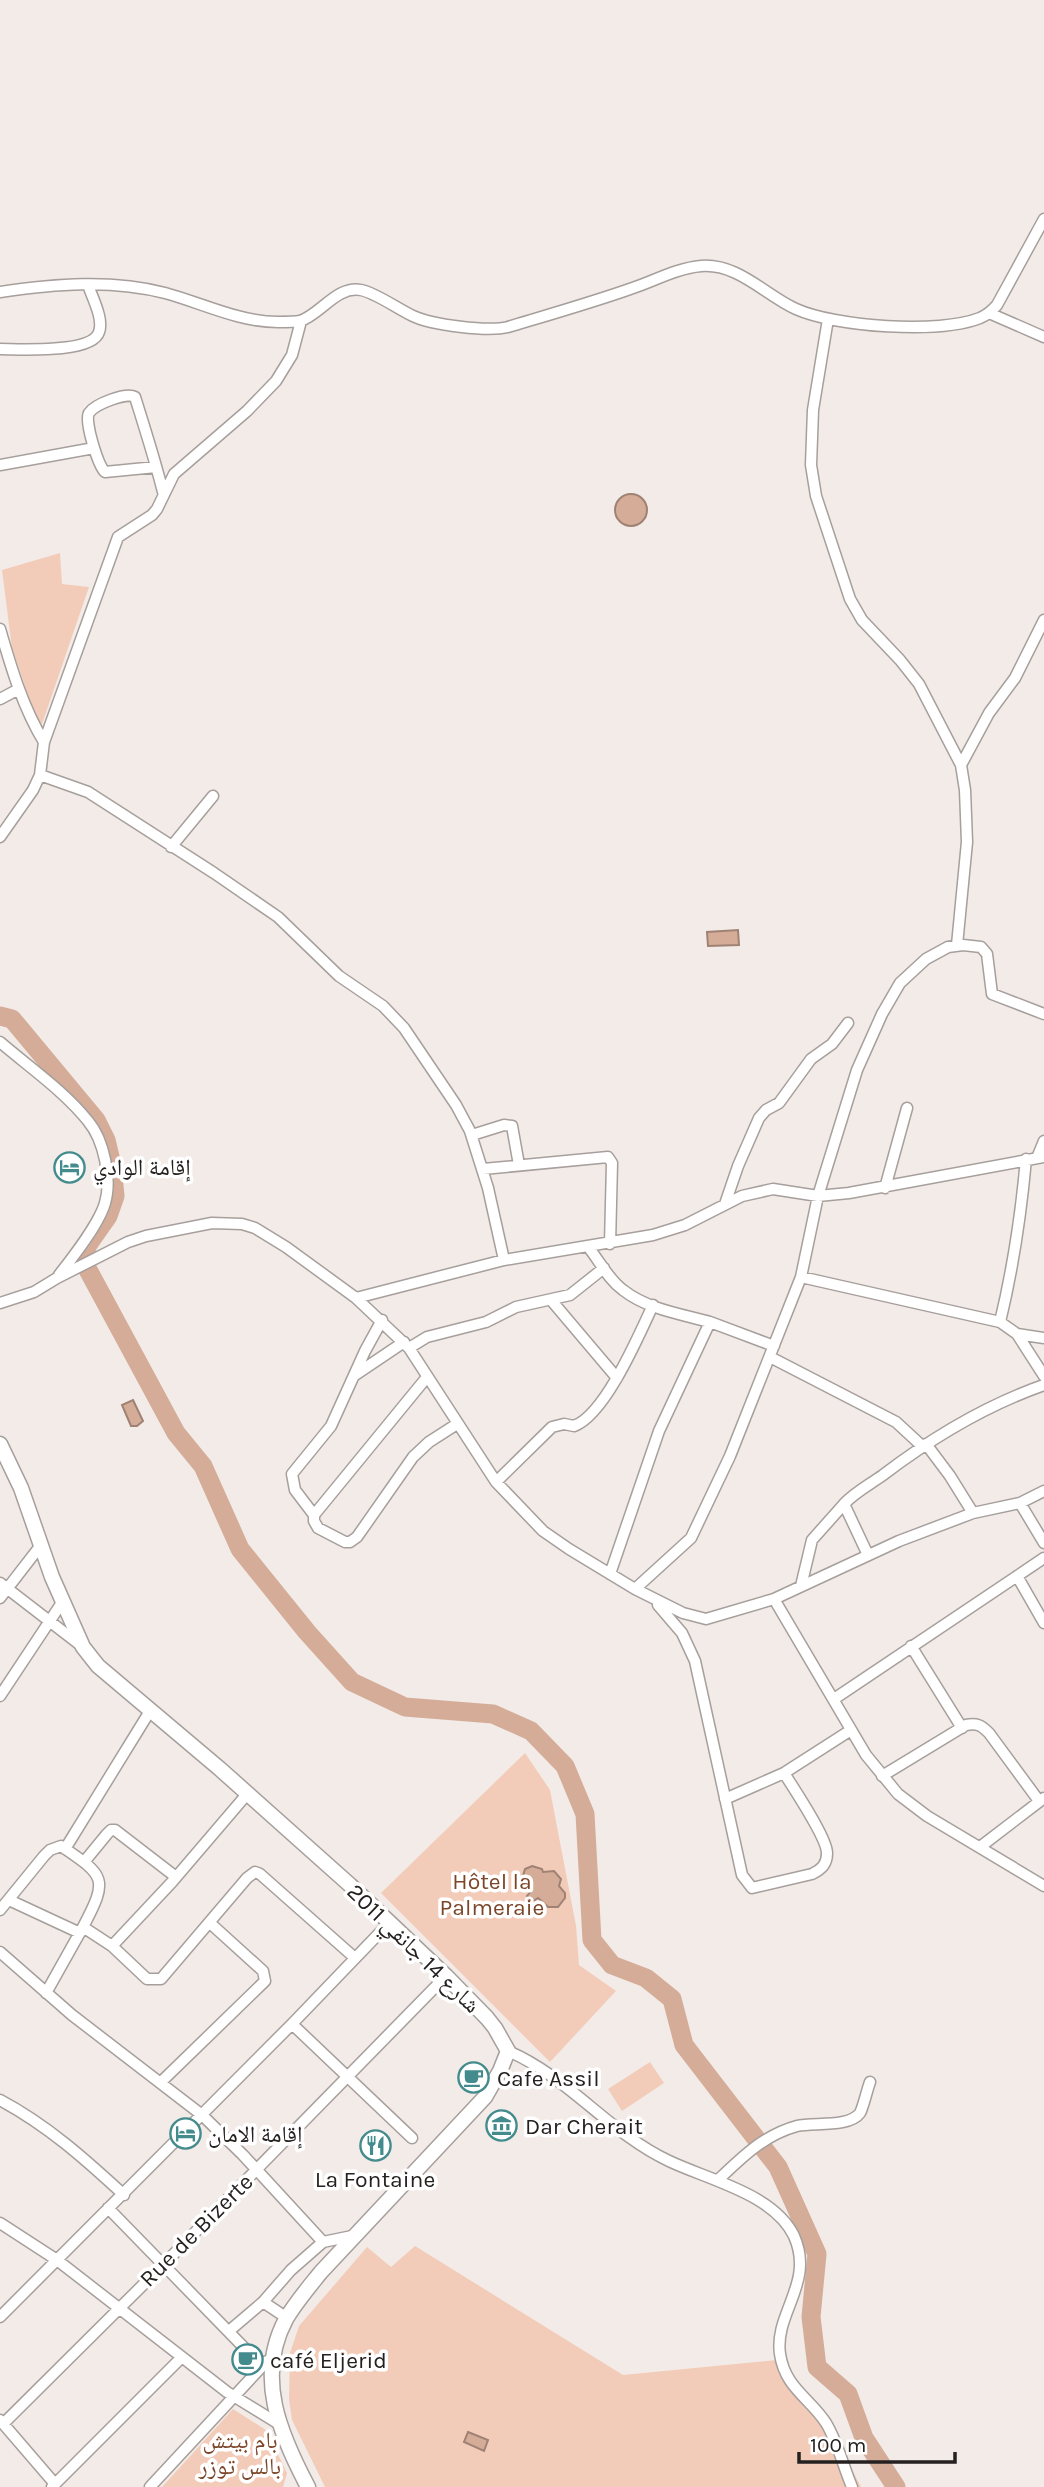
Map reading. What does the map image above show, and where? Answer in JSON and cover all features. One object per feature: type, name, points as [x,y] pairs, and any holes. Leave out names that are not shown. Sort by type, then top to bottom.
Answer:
[{"type":"main road","name":"شارع 14 جانفي 2011","points":[[0,1444],[21,1488],[83,1647],[106,1673],[247,1793],[390,1922],[495,2028],[508,2051]]},
{"type":"main road","points":[[308,2487],[279,2424],[267,2361],[287,2318],[321,2272],[485,2097],[508,2051]]},
{"type":"street","points":[[0,292],[88,285],[129,285],[166,293],[211,309],[255,320],[278,322],[301,321],[346,291],[358,290],[421,320],[500,330],[699,266],[719,267],[730,271],[797,309],[828,319],[926,326],[967,322],[989,313],[997,305],[1044,219]]},
{"type":"street","points":[[0,349],[76,346],[95,338],[99,326],[88,285]]},
{"type":"street","points":[[989,313],[1044,337]]},
{"type":"street","points":[[828,319],[813,410],[811,465],[816,496],[850,599],[862,621],[919,684],[961,765],[967,842],[957,945]]},
{"type":"street","points":[[0,837],[27,802],[40,775],[44,742],[114,545],[123,533],[152,515],[174,474],[247,411],[276,380],[292,355],[301,321]]},
{"type":"street","points":[[156,467],[105,472],[101,468],[87,421],[92,410],[123,395],[132,395],[156,467],[163,492]]},
{"type":"street","points":[[0,465],[94,448]]},
{"type":"street","points":[[961,765],[989,713],[1015,678],[1044,621]]},
{"type":"street","points":[[0,629],[19,689],[33,724],[44,742]]},
{"type":"street","points":[[0,699],[19,689]]},
{"type":"street","points":[[40,775],[88,792],[278,917],[349,985],[383,1006],[416,1044],[472,1135],[483,1169],[504,1260]]},
{"type":"street","points":[[171,847],[213,796]]},
{"type":"street","points":[[635,1589],[685,1545],[696,1530],[730,1456],[801,1277],[818,1196],[857,1070],[882,1014],[900,983],[913,969],[939,950],[957,945],[981,947],[987,954],[992,994],[1044,1014]]},
{"type":"street","points":[[725,1204],[737,1166],[760,1118],[766,1110],[779,1103],[811,1059],[832,1044],[848,1023]]},
{"type":"street","points":[[0,1042],[88,1121],[98,1139],[104,1162],[107,1184],[105,1204],[81,1246],[57,1278]]},
{"type":"street","points":[[885,1188],[907,1108]]},
{"type":"street","points":[[472,1135],[504,1125],[512,1126],[519,1165]]},
{"type":"street","points":[[1000,1322],[1021,1218],[1036,1158],[1044,1141]]},
{"type":"street","points":[[483,1169],[604,1157],[611,1160],[610,1244]]},
{"type":"street","points":[[356,1297],[504,1260],[589,1248],[674,1230],[742,1196],[773,1189],[818,1196],[885,1188],[1036,1158]]},
{"type":"street","points":[[0,1303],[34,1292],[128,1242],[174,1229],[212,1223],[242,1224],[271,1236],[356,1297],[406,1345],[496,1482],[543,1531],[635,1589],[683,1614],[706,1619],[774,1599],[868,1555],[973,1513],[1020,1503],[1044,1491]]},
{"type":"street","points":[[589,1248],[622,1290],[653,1306],[710,1322],[772,1352],[895,1422],[924,1445],[950,1476],[973,1513]]},
{"type":"street","points":[[355,1375],[406,1345],[427,1337],[486,1322],[516,1307],[575,1292],[604,1268]]},
{"type":"street","points":[[801,1277],[1000,1322],[1017,1334],[1044,1376]]},
{"type":"street","points":[[551,1300],[617,1378]]},
{"type":"street","points":[[496,1482],[552,1427],[564,1424],[574,1426],[589,1418],[617,1378],[653,1306]]},
{"type":"street","points":[[382,1320],[331,1426],[292,1474],[295,1490],[314,1515],[318,1528],[350,1542],[357,1537],[413,1457],[429,1442],[457,1424]]},
{"type":"street","points":[[610,1574],[659,1431],[710,1322]]},
{"type":"street","points":[[1017,1334],[1044,1338]]},
{"type":"street","points":[[314,1515],[427,1377]]},
{"type":"street","points":[[801,1586],[812,1540],[852,1496],[965,1419],[1007,1398],[1044,1385]]},
{"type":"street","points":[[1020,1503],[1044,1543]]},
{"type":"street","points":[[844,1504],[868,1555]]},
{"type":"street","points":[[0,1598],[4,1586],[41,1545]]},
{"type":"street","points":[[834,1699],[1044,1558]]},
{"type":"street","points":[[1017,1576],[1044,1623]]},
{"type":"street","points":[[4,1586],[83,1647]]},
{"type":"street","points":[[651,1597],[682,1633],[695,1661],[742,1875],[752,1888],[812,1874],[825,1864],[826,1845],[784,1773]]},
{"type":"street","points":[[774,1599],[851,1730],[882,1776],[898,1794],[927,1816],[1044,1886]]},
{"type":"street","points":[[0,1696],[63,1601]]},
{"type":"street","points":[[911,1646],[962,1728]]},
{"type":"street","points":[[65,1849],[150,1711]]},
{"type":"street","points":[[882,1776],[962,1728],[976,1723],[982,1726],[1042,1800],[980,1847]]},
{"type":"street","points":[[725,1798],[784,1773],[851,1730]]},
{"type":"street","points":[[112,1946],[176,1877],[247,1793]]},
{"type":"street","points":[[84,1862],[111,1830],[116,1830],[176,1877]]},
{"type":"street","points":[[0,1910],[50,1850],[61,1846],[96,1874],[99,1893],[82,1930],[46,1993]]},
{"type":"street","points":[[9,1900],[82,1930],[112,1946],[144,1977],[156,1981],[168,1973],[247,1878],[255,1872],[355,1958]]},
{"type":"street","points":[[0,2317],[390,1922]]},
{"type":"street","points":[[161,2082],[265,1980],[263,1971],[209,1923]]},
{"type":"street","points":[[0,1952],[46,1993],[202,2115],[323,2242]]},
{"type":"street","name":"Rue de Bizerte","points":[[1,2422],[163,2265],[446,1976]]},
{"type":"street","points":[[292,2024],[412,2138]]},
{"type":"street","points":[[508,2051],[544,2069],[630,2138],[669,2161],[718,2180],[775,2211],[793,2235],[801,2256],[795,2292],[780,2337],[780,2353],[792,2386],[825,2421],[835,2438],[852,2487]]},
{"type":"street","points":[[718,2180],[746,2153],[771,2136],[800,2125],[852,2119],[860,2112],[870,2082]]},
{"type":"street","points":[[0,2101],[39,2123],[63,2141],[124,2194]]},
{"type":"street","points":[[108,2208],[229,2331],[267,2361],[150,2487]]},
{"type":"street","points":[[0,2223],[57,2260],[181,2358],[279,2424]]},
{"type":"street","points":[[229,2331],[263,2302],[291,2270],[323,2242],[357,2235]]},
{"type":"street","points":[[263,2302],[287,2318]]},
{"type":"street","points":[[1,2422],[54,2485],[181,2358]]},
{"type":"green space","points":[[60,553],[62,584],[89,587],[42,724],[36,719],[12,648],[2,570]]},
{"type":"green space","name":"Hôtel la Palmeraie","points":[[525,1753],[550,1790],[576,1926],[579,1965],[616,1991],[550,2062],[381,1893]]},
{"type":"green space","points":[[650,2062],[664,2083],[622,2111],[608,2089]]},
{"type":"green space","points":[[415,2246],[623,2375],[787,2359],[788,2370],[837,2441],[861,2487],[325,2487],[292,2420],[289,2399],[290,2353],[299,2326],[367,2247],[391,2267]]},
{"type":"green space","name":"بام بيتش بالس توزر","points":[[233,2409],[266,2430],[287,2473],[283,2487],[162,2487]]},
{"type":"shaded area","points":[[631,494],[642,499],[647,510],[642,521],[631,526],[620,521],[615,510],[620,499]]},
{"type":"shaded area","points":[[738,930],[739,945],[708,946],[707,932]]},
{"type":"shaded area","points":[[133,1400],[143,1421],[137,1426],[131,1426],[122,1405]]},
{"type":"shaded area","points":[[532,1866],[542,1869],[543,1872],[554,1871],[561,1879],[559,1886],[565,1893],[565,1898],[558,1907],[548,1907],[538,1898],[532,1902],[527,1896],[531,1891],[522,1879],[525,1869]]},
{"type":"shaded area","points":[[468,2432],[488,2440],[484,2451],[464,2442]]},
{"type":"waterway","points":[[0,1016],[12,1019],[96,1120],[106,1140],[115,1196],[108,1216],[87,1246],[87,1268],[176,1433],[203,1466],[240,1549],[307,1632],[352,1682],[405,1707],[493,1714],[531,1731],[565,1766],[585,1814],[592,1940],[612,1965],[646,1978],[672,1999],[684,2045],[778,2167],[817,2254],[811,2317],[817,2367],[848,2394],[864,2438],[896,2487]]},
{"type":"place","name":"إقامة الوادي","points":[[70,1167]]},
{"type":"place","name":"Cafe Assil","points":[[474,2078]]},
{"type":"place","name":"Dar Cherait","points":[[502,2126]]},
{"type":"place","name":"إقامة الامان","points":[[185,2134]]},
{"type":"place","name":"La Fontaine","points":[[375,2145]]},
{"type":"place","name":"café Eljerid","points":[[247,2360]]}]
